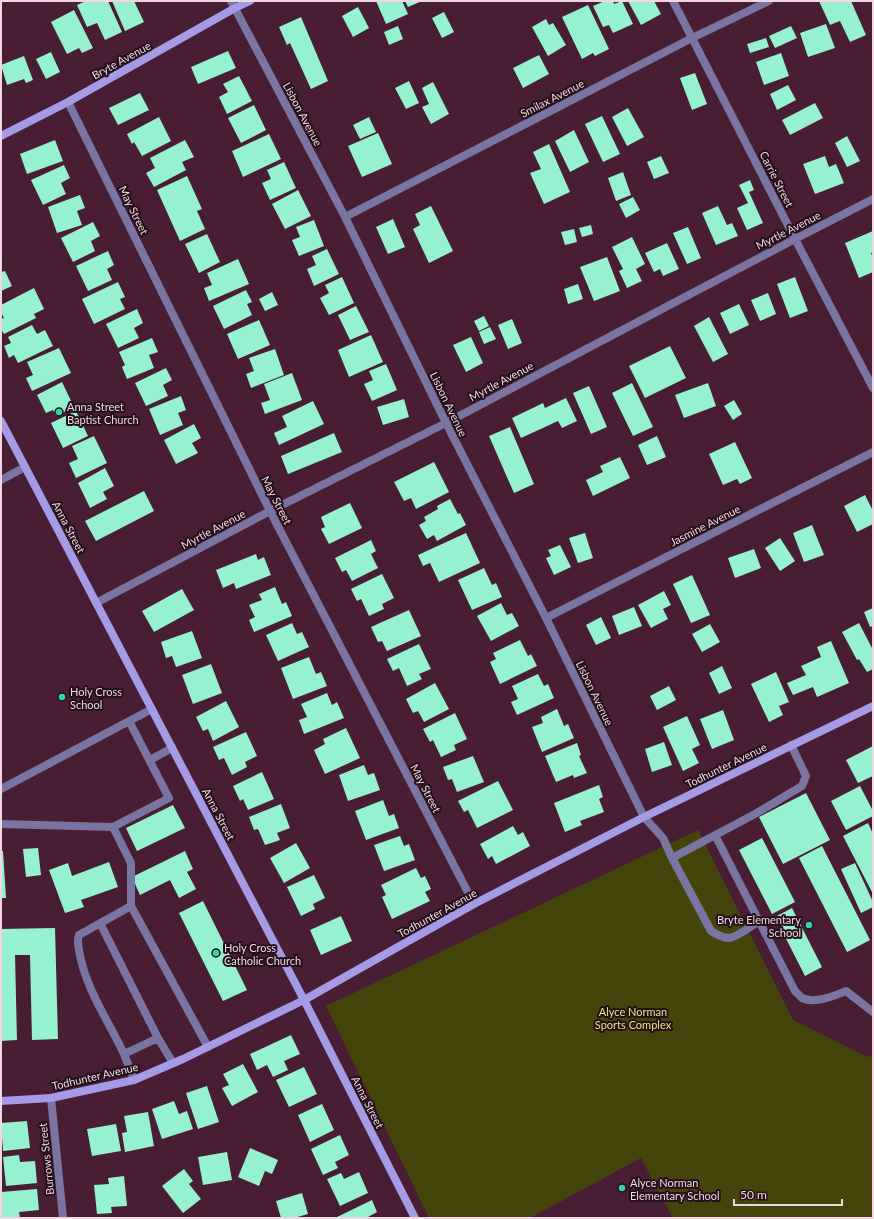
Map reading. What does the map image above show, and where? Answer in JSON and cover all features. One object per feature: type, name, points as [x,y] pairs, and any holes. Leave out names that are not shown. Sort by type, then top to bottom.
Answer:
[{"type":"street","name":"Bryte Avenue","points":[[1,136],[68,102],[233,5],[250,1]]},
{"type":"street","name":"Carrie Street","points":[[673,1],[873,388]]},
{"type":"street","name":"Smilax Avenue","points":[[346,217],[692,38],[770,1]]},
{"type":"street","name":"Lisbon Avenue","points":[[233,5],[346,217],[446,423],[546,618],[644,817],[663,838],[711,931],[719,936],[729,938],[737,935],[760,921]]},
{"type":"street","name":"May Street","points":[[68,102],[270,511],[474,904]]},
{"type":"street","name":"Myrtle Avenue","points":[[96,603],[270,511],[446,423],[873,199]]},
{"type":"street","name":"Anna Street","points":[[1,421],[304,1000],[415,1218]]},
{"type":"street","name":"Jasmine Avenue","points":[[546,618],[873,452]]},
{"type":"street","points":[[1,480],[25,467]]},
{"type":"street","name":"Todhunter Avenue","points":[[1,1101],[51,1098],[134,1080],[173,1064],[304,1000],[474,904],[644,817],[873,706]]},
{"type":"street","points":[[1,789],[152,709]]},
{"type":"street","points":[[1,824],[113,828],[169,798],[129,721]]},
{"type":"street","points":[[672,858],[755,814],[802,786],[806,776],[791,746]]},
{"type":"street","points":[[150,760],[172,748]]},
{"type":"street","points":[[113,828],[131,863],[130,906],[208,1047]]},
{"type":"street","points":[[715,835],[795,992],[802,998],[810,999],[829,998],[846,991],[873,1012]]},
{"type":"street","points":[[130,906],[79,935],[78,938],[80,957],[85,977],[124,1054],[134,1080]]},
{"type":"street","points":[[100,923],[158,1038],[173,1064]]},
{"type":"street","points":[[124,1054],[158,1038]]},
{"type":"street","name":"Burrows Street","points":[[51,1098],[63,1218]]},
{"type":"green space","name":"Alyce Norman Sports Complex","points":[[698,830],[793,1020],[867,1057],[873,1055],[873,1218],[673,1218],[641,1158],[530,1218],[429,1218],[326,1006]]},
{"type":"building","points":[[86,1],[108,1],[122,32],[105,40],[97,23],[87,27],[77,5]]},
{"type":"building","points":[[112,1],[134,1],[144,22],[125,31]]},
{"type":"building","points":[[376,1],[402,1],[408,14],[386,24]]},
{"type":"building","points":[[405,1],[422,1],[408,7]]},
{"type":"building","points":[[605,1],[613,1],[614,4],[622,1],[633,24],[613,33],[609,25],[603,27],[593,6]]},
{"type":"building","points":[[628,1],[654,1],[661,14],[641,25]]},
{"type":"building","points":[[819,1],[851,1],[866,35],[850,42],[840,21],[830,25]]},
{"type":"building","points":[[588,5],[609,49],[595,56],[593,53],[582,59],[562,17]]},
{"type":"building","points":[[358,7],[369,28],[353,37],[342,16]]},
{"type":"building","points":[[74,10],[93,48],[82,53],[79,48],[67,54],[51,22]]},
{"type":"building","points":[[444,12],[454,32],[442,38],[432,18]]},
{"type":"building","points":[[301,17],[328,81],[311,89],[290,43],[287,45],[279,27]]},
{"type":"building","points":[[546,19],[549,25],[553,23],[566,45],[548,56],[532,27]]},
{"type":"building","points":[[826,24],[835,48],[808,57],[800,33]]},
{"type":"building","points":[[398,26],[403,39],[389,45],[384,32]]},
{"type":"building","points":[[791,26],[797,38],[775,48],[769,36]]},
{"type":"building","points":[[766,38],[769,47],[750,53],[747,44]]},
{"type":"building","points":[[228,51],[236,68],[198,84],[191,67]]},
{"type":"building","points":[[51,52],[60,72],[46,79],[36,59]]},
{"type":"building","points":[[781,53],[789,76],[764,85],[756,62]]},
{"type":"building","points":[[539,55],[549,74],[523,88],[513,68]]},
{"type":"building","points":[[24,56],[33,80],[26,83],[24,79],[7,85],[1,65]]},
{"type":"building","points":[[695,73],[707,104],[692,110],[680,78]]},
{"type":"building","points":[[239,76],[252,101],[227,114],[219,97],[228,92],[223,84]]},
{"type":"building","points":[[409,81],[419,103],[406,109],[395,88]]},
{"type":"building","points":[[433,82],[449,114],[431,124],[422,107],[429,104],[422,88]]},
{"type":"building","points":[[788,85],[796,100],[777,110],[770,94]]},
{"type":"building","points":[[140,93],[149,110],[118,125],[109,108]]},
{"type":"building","points":[[815,103],[823,118],[790,135],[782,120]]},
{"type":"building","points":[[254,105],[266,130],[241,143],[228,118]]},
{"type":"building","points":[[628,108],[644,137],[627,146],[612,117]]},
{"type":"building","points":[[602,116],[620,154],[603,162],[585,124]]},
{"type":"building","points":[[159,117],[171,141],[142,156],[134,142],[132,144],[127,134]]},
{"type":"building","points":[[369,117],[376,132],[360,139],[353,125]]},
{"type":"building","points":[[574,130],[589,162],[570,172],[555,141]]},
{"type":"building","points":[[378,133],[392,164],[362,177],[348,146]]},
{"type":"building","points":[[269,134],[281,159],[243,177],[232,151]]},
{"type":"building","points":[[847,136],[860,161],[847,167],[835,143]]},
{"type":"building","points":[[55,140],[63,161],[27,174],[20,154]]},
{"type":"building","points":[[185,140],[194,157],[182,162],[186,170],[154,187],[146,173],[155,168],[150,158]]},
{"type":"building","points":[[549,144],[570,192],[544,204],[530,173],[541,169],[533,152]]},
{"type":"building","points":[[661,156],[669,173],[654,179],[647,162]]},
{"type":"building","points":[[825,156],[829,167],[836,164],[844,183],[815,194],[803,164]]},
{"type":"building","points":[[284,162],[296,188],[270,200],[262,183],[271,179],[267,170]]},
{"type":"building","points":[[64,165],[70,178],[61,183],[66,194],[43,205],[31,180]]},
{"type":"building","points":[[623,172],[631,195],[616,201],[608,178]]},
{"type":"building","points":[[187,176],[202,209],[197,211],[205,229],[180,241],[157,190]]},
{"type":"building","points":[[750,180],[754,190],[749,192],[763,223],[747,230],[737,208],[748,203],[739,185]]},
{"type":"building","points":[[298,190],[311,216],[285,229],[272,204]]},
{"type":"building","points":[[80,195],[85,208],[77,211],[82,225],[57,233],[48,207]]},
{"type":"building","points":[[633,197],[640,210],[626,218],[619,204]]},
{"type":"building","points":[[431,206],[453,251],[429,263],[413,229],[420,225],[415,214]]},
{"type":"building","points":[[718,206],[727,225],[732,223],[738,236],[716,245],[702,213]]},
{"type":"building","points":[[393,219],[405,247],[388,254],[376,227]]},
{"type":"building","points":[[314,220],[324,246],[299,256],[292,240],[300,237],[296,227]]},
{"type":"building","points":[[93,222],[100,236],[91,241],[95,251],[73,262],[61,238]]},
{"type":"building","points":[[591,225],[593,234],[582,237],[579,228]]},
{"type":"building","points":[[688,227],[701,258],[687,264],[673,233]]},
{"type":"building","points":[[574,229],[577,242],[565,245],[561,232]]},
{"type":"building","points":[[873,231],[873,252],[871,253],[873,258],[873,272],[859,278],[845,243]]},
{"type":"building","points":[[207,234],[220,262],[199,273],[185,244]]},
{"type":"building","points":[[632,237],[645,264],[636,269],[642,281],[627,288],[619,271],[623,269],[612,247]]},
{"type":"building","points":[[667,243],[679,269],[663,276],[660,269],[654,272],[645,253]]},
{"type":"building","points":[[327,249],[339,274],[314,286],[307,269],[316,265],[312,256]]},
{"type":"building","points":[[108,251],[114,265],[107,269],[112,280],[88,291],[76,266]]},
{"type":"building","points":[[607,257],[620,291],[594,301],[580,267]]},
{"type":"building","points":[[238,259],[249,284],[209,301],[204,288],[212,285],[207,273]]},
{"type":"building","points":[[5,271],[12,286],[1,291],[1,272]]},
{"type":"building","points":[[342,277],[354,303],[329,315],[320,298],[329,293],[325,285]]},
{"type":"building","points":[[795,277],[808,311],[790,318],[777,284]]},
{"type":"building","points":[[118,282],[125,297],[120,299],[125,309],[94,324],[82,299]]},
{"type":"building","points":[[578,284],[583,299],[568,304],[564,289]]},
{"type":"building","points":[[34,288],[44,309],[34,314],[36,318],[4,334],[1,329],[1,319],[4,318],[1,312],[1,305]]},
{"type":"building","points":[[246,290],[252,302],[247,304],[252,315],[224,329],[213,306]]},
{"type":"building","points":[[272,292],[278,305],[265,311],[259,299]]},
{"type":"building","points":[[768,293],[776,314],[760,321],[751,300]]},
{"type":"building","points":[[739,304],[749,325],[730,334],[720,313]]},
{"type":"building","points":[[356,306],[369,332],[350,340],[338,315]]},
{"type":"building","points":[[137,309],[143,323],[134,328],[139,338],[118,348],[106,324]]},
{"type":"building","points":[[484,316],[489,326],[479,331],[474,321]]},
{"type":"building","points":[[709,317],[728,354],[713,362],[694,326]]},
{"type":"building","points":[[512,319],[522,343],[508,349],[498,325]]},
{"type":"building","points":[[259,320],[270,345],[238,359],[227,334]]},
{"type":"building","points":[[32,325],[37,334],[45,330],[53,346],[18,363],[14,355],[9,358],[4,346],[11,343],[8,337]]},
{"type":"building","points":[[490,327],[496,339],[484,344],[479,332]]},
{"type":"building","points":[[371,335],[383,362],[349,377],[338,350]]},
{"type":"building","points":[[471,337],[483,363],[466,372],[453,345]]},
{"type":"building","points":[[152,338],[158,352],[149,355],[154,368],[127,379],[122,367],[125,365],[119,352]]},
{"type":"building","points":[[670,346],[686,378],[645,398],[629,366]]},
{"type":"building","points":[[59,348],[71,373],[32,391],[26,378],[33,375],[27,362]]},
{"type":"building","points":[[275,349],[284,375],[251,388],[246,374],[254,371],[249,358]]},
{"type":"building","points":[[386,364],[397,390],[372,401],[364,384],[373,380],[369,371]]},
{"type":"building","points":[[166,368],[172,380],[163,385],[168,396],[146,406],[135,383]]},
{"type":"building","points":[[292,373],[302,400],[265,414],[261,403],[270,400],[264,384]]},
{"type":"building","points":[[62,382],[74,407],[56,416],[53,410],[46,413],[37,395]]},
{"type":"building","points":[[632,383],[653,427],[633,436],[612,393]]},
{"type":"building","points":[[708,383],[716,406],[684,418],[675,395]]},
{"type":"building","points":[[589,386],[607,427],[591,434],[573,393]]},
{"type":"building","points":[[181,396],[186,410],[178,413],[183,425],[160,435],[149,409]]},
{"type":"building","points":[[566,398],[577,421],[562,428],[558,421],[521,438],[512,418],[543,403],[545,408]]},
{"type":"building","points":[[404,399],[409,417],[383,425],[377,407]]},
{"type":"building","points":[[734,400],[742,414],[733,420],[724,406]]},
{"type":"building","points":[[313,401],[324,424],[279,445],[274,433],[287,427],[282,416]]},
{"type":"building","points":[[76,411],[88,436],[63,448],[51,423]]},
{"type":"building","points":[[194,424],[201,438],[192,443],[198,453],[176,464],[164,440]]},
{"type":"building","points":[[510,427],[534,484],[514,493],[489,436]]},
{"type":"building","points":[[334,433],[342,452],[288,474],[281,456]]},
{"type":"building","points":[[94,436],[107,463],[76,478],[69,463],[78,459],[72,446]]},
{"type":"building","points":[[657,436],[666,457],[647,465],[638,445]]},
{"type":"building","points":[[735,442],[752,478],[740,484],[737,479],[723,485],[709,454]]},
{"type":"building","points":[[620,457],[630,478],[593,496],[586,480],[603,472],[600,466]]},
{"type":"building","points":[[434,462],[449,492],[416,509],[411,498],[404,501],[394,482]]},
{"type":"building","points":[[105,468],[114,486],[103,492],[107,499],[90,508],[78,483]]},
{"type":"building","points":[[144,491],[154,511],[96,541],[85,521]]},
{"type":"building","points":[[865,495],[873,511],[873,524],[857,532],[844,506]]},
{"type":"building","points":[[450,499],[466,525],[437,541],[434,535],[427,539],[419,525],[426,521],[424,517],[438,509],[437,506]]},
{"type":"building","points":[[350,503],[362,528],[329,544],[321,529],[325,527],[321,517]]},
{"type":"building","points":[[812,525],[824,555],[804,562],[793,533]]},
{"type":"building","points":[[466,533],[480,563],[439,582],[430,563],[423,566],[418,555]]},
{"type":"building","points":[[585,533],[593,558],[578,563],[569,538]]},
{"type":"building","points":[[780,538],[795,561],[780,571],[765,548]]},
{"type":"building","points":[[371,540],[376,551],[371,554],[378,568],[352,581],[346,570],[342,572],[335,558]]},
{"type":"building","points":[[560,545],[571,567],[554,575],[546,558],[551,556],[548,550]]},
{"type":"building","points":[[754,549],[761,568],[735,578],[728,558]]},
{"type":"building","points":[[256,554],[258,560],[264,557],[271,575],[236,589],[234,583],[223,588],[216,570]]},
{"type":"building","points":[[484,568],[492,585],[496,583],[502,597],[472,610],[458,580]]},
{"type":"building","points":[[382,574],[394,598],[382,604],[384,609],[369,616],[361,599],[357,601],[351,589]]},
{"type":"building","points":[[692,575],[710,615],[691,623],[673,584]]},
{"type":"building","points":[[275,587],[282,604],[286,602],[292,616],[254,632],[249,620],[255,617],[249,605],[262,600],[259,594]]},
{"type":"building","points":[[182,589],[194,610],[154,632],[142,611]]},
{"type":"building","points":[[664,591],[671,605],[663,609],[668,619],[651,628],[638,605]]},
{"type":"building","points":[[501,603],[507,615],[512,613],[519,626],[491,641],[477,616]]},
{"type":"building","points":[[634,607],[642,626],[619,635],[612,616]]},
{"type":"building","points":[[873,608],[873,626],[870,627],[864,612]]},
{"type":"building","points":[[409,610],[421,636],[387,651],[382,641],[378,642],[371,627]]},
{"type":"building","points":[[601,617],[611,638],[596,645],[586,625]]},
{"type":"building","points":[[292,623],[297,634],[302,632],[309,647],[278,661],[266,635]]},
{"type":"building","points":[[859,623],[873,650],[873,669],[867,672],[859,659],[857,660],[842,632]]},
{"type":"building","points":[[710,624],[720,642],[702,652],[692,634]]},
{"type":"building","points":[[192,631],[202,658],[176,667],[172,656],[166,658],[161,642]]},
{"type":"building","points":[[520,640],[528,656],[531,654],[537,666],[500,684],[490,662],[496,659],[493,653]]},
{"type":"building","points":[[831,641],[849,683],[817,697],[813,687],[793,695],[787,683],[806,675],[801,666],[821,657],[817,647]]},
{"type":"building","points":[[419,644],[431,669],[419,674],[422,679],[407,686],[399,668],[393,671],[387,659]]},
{"type":"building","points":[[309,657],[316,674],[321,672],[327,686],[293,699],[281,668]]},
{"type":"building","points":[[211,664],[222,693],[193,704],[182,675]]},
{"type":"building","points":[[722,666],[732,688],[719,694],[709,673]]},
{"type":"building","points":[[776,672],[789,702],[779,706],[783,715],[769,722],[751,684]]},
{"type":"building","points":[[538,674],[544,686],[548,684],[554,698],[517,715],[511,702],[518,699],[512,686]]},
{"type":"building","points":[[435,683],[449,709],[424,722],[418,711],[413,713],[406,699]]},
{"type":"building","points":[[669,686],[676,700],[657,710],[650,696]]},
{"type":"building","points":[[327,693],[332,705],[337,702],[344,718],[304,734],[299,720],[307,717],[301,704]]},
{"type":"building","points":[[226,701],[239,727],[213,741],[208,729],[203,731],[196,717]]},
{"type":"building","points":[[557,709],[564,726],[568,724],[574,738],[542,752],[532,727],[543,723],[541,717]]},
{"type":"building","points":[[723,710],[734,740],[712,749],[700,719]]},
{"type":"building","points":[[455,713],[467,739],[454,745],[456,750],[441,757],[433,740],[430,742],[423,729]]},
{"type":"building","points":[[687,716],[700,745],[692,749],[699,763],[683,771],[663,727]]},
{"type":"building","points":[[346,728],[360,758],[325,774],[314,750],[325,744],[323,739]]},
{"type":"building","points":[[246,732],[257,756],[245,762],[247,767],[232,775],[224,758],[219,760],[213,747]]},
{"type":"building","points":[[664,742],[672,765],[652,772],[645,749]]},
{"type":"building","points":[[577,743],[581,755],[579,756],[587,773],[574,778],[573,775],[556,782],[545,756]]},
{"type":"building","points":[[873,746],[873,776],[858,783],[846,760]]},
{"type":"building","points":[[473,756],[484,782],[457,792],[452,779],[448,780],[443,767]]},
{"type":"building","points":[[364,765],[368,775],[374,773],[380,790],[348,801],[339,775]]},
{"type":"building","points":[[262,772],[274,799],[248,810],[243,799],[240,801],[233,786]]},
{"type":"building","points":[[498,781],[513,810],[477,828],[468,810],[464,812],[458,801]]},
{"type":"building","points":[[599,785],[603,797],[599,799],[604,812],[580,821],[582,825],[565,832],[554,803]]},
{"type":"building","points":[[860,786],[873,811],[873,816],[846,830],[831,801]]},
{"type":"building","points":[[806,793],[830,840],[783,864],[759,817]]},
{"type":"building","points":[[383,800],[389,816],[394,814],[399,828],[366,840],[355,811]]},
{"type":"building","points":[[281,804],[290,828],[277,833],[280,840],[265,845],[258,829],[254,830],[249,817]]},
{"type":"building","points":[[173,805],[185,828],[137,851],[126,828]]},
{"type":"building","points":[[868,823],[873,834],[873,894],[843,836]]},
{"type":"building","points":[[513,826],[518,835],[523,832],[530,846],[496,864],[492,856],[488,859],[480,844]]},
{"type":"building","points":[[400,836],[404,846],[409,844],[415,860],[384,871],[374,845]]},
{"type":"building","points":[[762,838],[795,902],[772,914],[739,850]]},
{"type":"building","points":[[296,843],[310,868],[284,883],[270,858]]},
{"type":"building","points":[[822,846],[870,940],[847,952],[799,858]]},
{"type":"building","points":[[38,848],[41,875],[26,877],[23,849]]},
{"type":"building","points":[[1,851],[3,851],[6,898],[1,898]]},
{"type":"building","points":[[185,851],[193,869],[187,872],[196,889],[179,898],[170,880],[140,895],[132,877]]},
{"type":"building","points":[[109,862],[118,887],[81,900],[84,907],[65,913],[49,870],[68,863],[72,876]]},
{"type":"building","points":[[855,863],[873,902],[873,907],[861,913],[841,869]]},
{"type":"building","points":[[416,868],[421,878],[425,876],[431,889],[425,892],[430,901],[392,919],[382,897],[386,895],[381,885]]},
{"type":"building","points":[[314,875],[325,898],[313,904],[315,909],[301,916],[287,887]]},
{"type":"building","points":[[203,901],[247,990],[223,1001],[179,913]]},
{"type":"building","points":[[792,908],[822,967],[805,976],[775,917]]},
{"type":"building","points":[[341,916],[352,941],[321,955],[310,930]]},
{"type":"building","points":[[55,928],[58,1039],[32,1040],[30,955],[15,955],[17,1040],[1,1041],[1,929]]},
{"type":"building","points":[[291,1035],[300,1054],[284,1061],[288,1070],[273,1077],[267,1065],[257,1070],[250,1054]]},
{"type":"building","points":[[243,1064],[258,1092],[232,1106],[222,1088],[229,1085],[223,1074]]},
{"type":"building","points":[[304,1067],[317,1094],[289,1107],[276,1080]]},
{"type":"building","points":[[207,1086],[219,1122],[198,1129],[186,1093]]},
{"type":"building","points":[[174,1101],[179,1114],[187,1111],[193,1129],[162,1139],[152,1109]]},
{"type":"building","points":[[322,1104],[334,1130],[310,1142],[298,1115]]},
{"type":"building","points":[[148,1112],[154,1146],[125,1152],[122,1133],[127,1132],[124,1116]]},
{"type":"building","points":[[27,1121],[30,1148],[3,1151],[1,1123]]},
{"type":"building","points":[[116,1124],[121,1151],[92,1156],[87,1129]]},
{"type":"building","points":[[340,1135],[349,1155],[335,1162],[338,1168],[323,1175],[311,1149]]},
{"type":"building","points":[[250,1148],[278,1160],[272,1174],[265,1171],[259,1186],[238,1177]]},
{"type":"building","points":[[227,1152],[232,1180],[203,1185],[198,1157]]},
{"type":"building","points":[[19,1155],[20,1162],[35,1161],[37,1183],[6,1186],[3,1157]]},
{"type":"building","points":[[184,1169],[193,1181],[189,1184],[201,1199],[183,1213],[162,1186]]},
{"type":"building","points":[[359,1172],[368,1193],[340,1206],[327,1179],[341,1173],[344,1179]]},
{"type":"building","points":[[124,1176],[127,1206],[111,1207],[112,1213],[97,1214],[94,1185],[109,1184],[108,1178]]},
{"type":"building","points":[[37,1189],[39,1210],[19,1212],[20,1218],[2,1218],[1,1192]]},
{"type":"building","points":[[302,1193],[308,1214],[294,1218],[281,1218],[276,1201]]},
{"type":"building","points":[[372,1200],[377,1212],[368,1217],[369,1218],[337,1217]]},
{"type":"place","name":"Anna Street Baptist Church","points":[[59,412]]},
{"type":"place","name":"Holy Cross School","points":[[62,697]]},
{"type":"place","name":"Bryte Elementary School","points":[[809,925]]},
{"type":"place","name":"Holy Cross Catholic Church","points":[[216,953]]},
{"type":"place","name":"Alyce Norman Elementary School","points":[[622,1188]]}]
